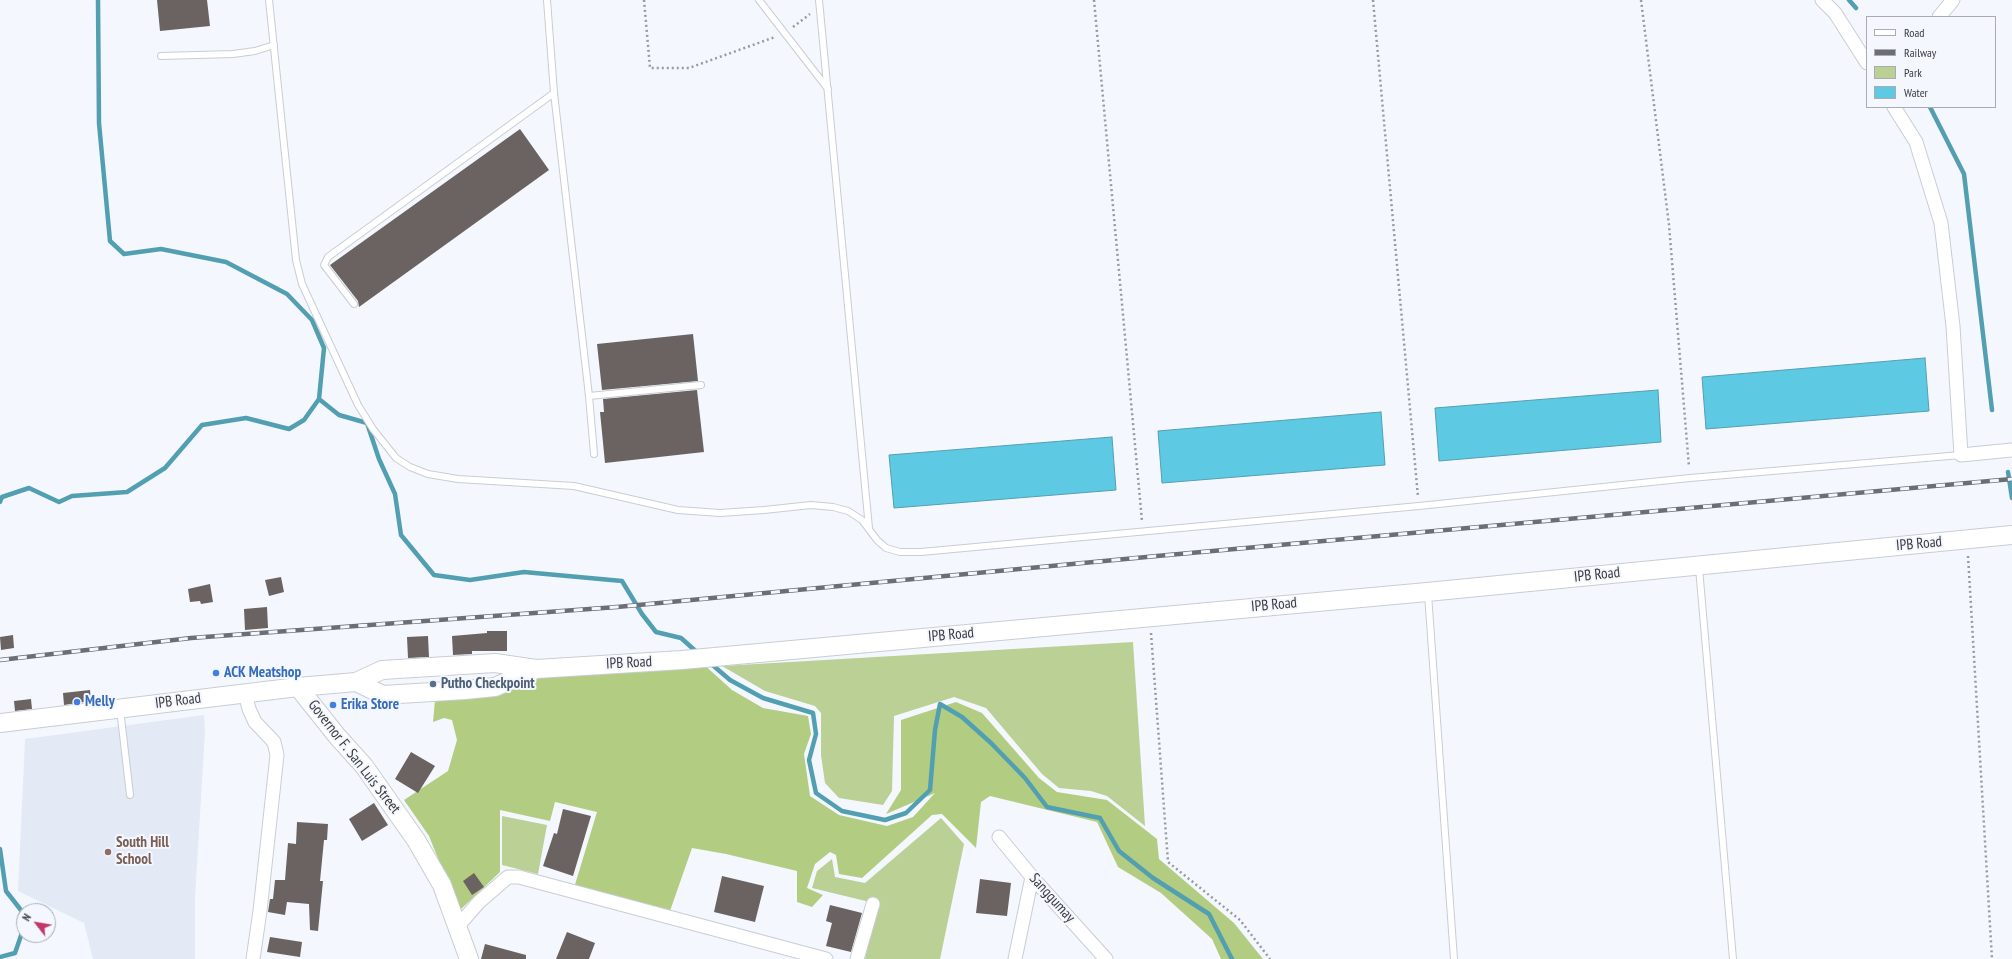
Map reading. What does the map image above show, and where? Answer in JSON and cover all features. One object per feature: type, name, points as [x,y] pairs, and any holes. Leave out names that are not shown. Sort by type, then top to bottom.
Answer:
[{"type":"street","points":[[1822,0],[1835,13],[1866,61]]},
{"type":"street","points":[[1940,16],[1953,0]]},
{"type":"street","points":[[1895,108],[1916,142],[1941,223],[1953,326],[1960,455],[2012,450]]},
{"type":"street","name":"IPB Road","points":[[4,722],[298,686],[356,682],[382,670],[495,663],[536,669],[682,660],[1150,616],[1427,592],[2012,535]]},
{"type":"street","name":"IPB Road","points":[[356,682],[383,694],[465,690],[495,687],[536,669]]},
{"type":"street","name":"Governor F. San Luis Street","points":[[298,686],[337,736],[364,766],[404,822],[442,885],[469,959]]},
{"type":"street","points":[[245,693],[249,709],[255,722],[274,742],[277,755],[260,911],[253,959]]},
{"type":"street","name":"Sanggumay","points":[[999,836],[1032,877],[1106,959]]},
{"type":"street","points":[[458,926],[479,902],[508,877],[519,876],[826,959]]},
{"type":"street","points":[[1015,959],[1032,877]]},
{"type":"street","points":[[857,959],[874,904]]},
{"type":"lane","points":[[269,0],[296,260],[302,284],[358,405],[373,429],[396,458],[410,467],[428,474],[458,479],[574,486],[678,510],[720,512],[764,510],[811,505],[833,507],[848,511],[862,520],[877,540],[886,548],[900,552],[921,552],[1143,530],[1419,506],[1690,478],[1960,455]]},
{"type":"lane","points":[[547,0],[554,93],[589,396],[594,454]]},
{"type":"lane","points":[[759,0],[828,90]]},
{"type":"lane","points":[[820,3],[869,528]]},
{"type":"lane","points":[[161,56],[233,54],[255,51],[274,45]]},
{"type":"lane","points":[[354,304],[324,264],[328,257],[554,93]]},
{"type":"lane","points":[[589,396],[701,385]]},
{"type":"lane","points":[[1698,565],[1733,959]]},
{"type":"lane","points":[[1427,592],[1454,959]]},
{"type":"lane","points":[[120,708],[130,795]]},
{"type":"path","points":[[644,0],[650,68],[689,68],[784,34],[820,3]]},
{"type":"path","points":[[1094,0],[1143,530]]},
{"type":"path","points":[[1372,0],[1419,506]]},
{"type":"path","points":[[1641,0],[1669,225],[1690,478]]},
{"type":"path","points":[[1971,539],[1992,959]]},
{"type":"path","points":[[1150,616],[1168,862],[1240,920],[1270,959]]},
{"type":"shaded area","name":"South Hill School","points":[[204,715],[205,732],[195,897],[195,959],[93,959],[84,923],[56,909],[56,903],[43,903],[18,891],[25,739]]},
{"type":"green space","points":[[1133,642],[1145,826],[1107,796],[1091,791],[1059,788],[1042,774],[986,708],[954,697],[894,716],[892,791],[883,805],[839,798],[825,783],[821,755],[821,713],[815,706],[765,691],[722,666]]},
{"type":"green space","points":[[701,662],[732,690],[763,708],[808,716],[811,734],[804,754],[810,796],[839,815],[887,826],[913,817],[935,793],[886,814],[901,790],[901,720],[956,702],[982,713],[1039,778],[1057,792],[1107,800],[1157,839],[1159,859],[1234,923],[1263,959],[1221,959],[1212,939],[1161,893],[1118,867],[1097,822],[990,796],[981,802],[976,848],[942,814],[932,815],[862,878],[839,874],[836,855],[830,852],[815,864],[807,888],[823,895],[812,907],[797,902],[797,871],[726,854],[692,848],[670,911],[574,888],[597,812],[555,802],[550,821],[500,810],[500,872],[459,911],[429,836],[404,800],[448,771],[457,740],[452,720],[444,718],[433,722],[435,700],[539,674]]},
{"type":"green space","points":[[502,816],[547,825],[538,874],[502,865]]},
{"type":"green space","points":[[941,818],[964,844],[940,959],[865,959],[878,904],[812,888],[817,871],[832,859],[835,877],[865,883]]},
{"type":"water","points":[[1925,358],[1929,411],[1706,429],[1702,377]]},
{"type":"water","points":[[1658,390],[1661,442],[1439,461],[1435,408]]},
{"type":"water","points":[[1381,412],[1385,465],[1162,483],[1158,431]]},
{"type":"water","points":[[1112,437],[1116,490],[894,508],[889,455]]},
{"type":"building","points":[[157,0],[207,0],[210,26],[160,31]]},
{"type":"building","points":[[520,129],[549,170],[359,307],[358,301],[330,265]]},
{"type":"building","points":[[693,334],[698,381],[602,390],[597,344]]},
{"type":"building","points":[[697,390],[704,452],[605,463],[600,412],[604,412],[603,399]]},
{"type":"building","points":[[281,577],[284,592],[269,596],[265,580]]},
{"type":"building","points":[[210,584],[213,602],[201,604],[200,601],[190,602],[188,589]]},
{"type":"building","points":[[267,607],[268,628],[245,630],[244,609]]},
{"type":"building","points":[[487,631],[507,631],[507,651],[472,651],[472,654],[453,655],[452,636],[487,633]]},
{"type":"building","points":[[13,635],[14,648],[1,650],[0,637]]},
{"type":"building","points":[[428,636],[429,657],[408,658],[407,637]]},
{"type":"building","points":[[90,690],[91,701],[64,705],[63,693]]},
{"type":"building","points":[[31,699],[32,709],[15,711],[14,701]]},
{"type":"building","points":[[411,752],[435,766],[418,793],[395,779]]},
{"type":"building","points":[[374,803],[388,825],[362,841],[349,819]]},
{"type":"building","points":[[563,809],[591,816],[573,876],[543,866],[554,833],[557,834]]},
{"type":"building","points":[[297,822],[328,824],[327,840],[324,840],[320,881],[323,881],[318,931],[310,930],[309,904],[287,902],[285,915],[268,912],[270,899],[273,899],[275,880],[285,880],[288,843],[296,844]]},
{"type":"building","points":[[474,873],[484,887],[472,895],[463,881]]},
{"type":"building","points":[[722,876],[764,886],[755,922],[714,912]]},
{"type":"building","points":[[980,879],[1011,883],[1007,916],[976,913]]},
{"type":"building","points":[[830,905],[862,913],[851,952],[826,946],[832,923],[826,921]]},
{"type":"building","points":[[567,932],[595,943],[589,959],[556,959]]},
{"type":"building","points":[[270,937],[302,942],[300,957],[267,952]]},
{"type":"building","points":[[485,944],[526,955],[526,959],[481,959]]},
{"type":"waterway","points":[[0,502],[2,497],[29,488],[59,502],[72,496],[127,492],[165,468],[202,425],[246,418],[289,429],[304,420],[319,399],[324,348],[312,320],[287,294],[226,262],[161,249],[124,254],[110,241],[99,123],[98,0]]},
{"type":"waterway","points":[[1849,0],[1856,8]]},
{"type":"waterway","points":[[1931,108],[1964,174],[1992,410]]},
{"type":"waterway","points":[[319,399],[339,415],[367,423],[379,459],[395,494],[401,535],[434,575],[470,580],[524,572],[622,581],[642,614],[656,632],[681,638],[699,654]]},
{"type":"waterway","points":[[2008,472],[2012,498]]},
{"type":"waterway","points":[[709,662],[730,680],[763,698],[813,713],[816,734],[809,760],[816,793],[842,811],[885,820],[906,813],[930,790],[935,730],[940,704],[962,717],[991,743],[1025,778],[1047,807],[1100,818],[1119,851],[1153,878],[1209,914],[1232,959]]},
{"type":"waterway","points":[[0,849],[6,891],[16,904]]},
{"type":"waterway","points":[[0,957],[15,953],[18,943]]},
{"type":"railway","points":[[0,660],[191,638],[617,607],[1157,556],[2012,479]]},
{"type":"place","name":"ACK Meatshop","points":[[216,673]]},
{"type":"place","name":"Putho Checkpoint","points":[[433,684]]},
{"type":"place","name":"Melly","points":[[77,702]]},
{"type":"place","name":"Erika Store","points":[[333,705]]},
{"type":"place","name":"South Hill School","points":[[108,852]]}]
